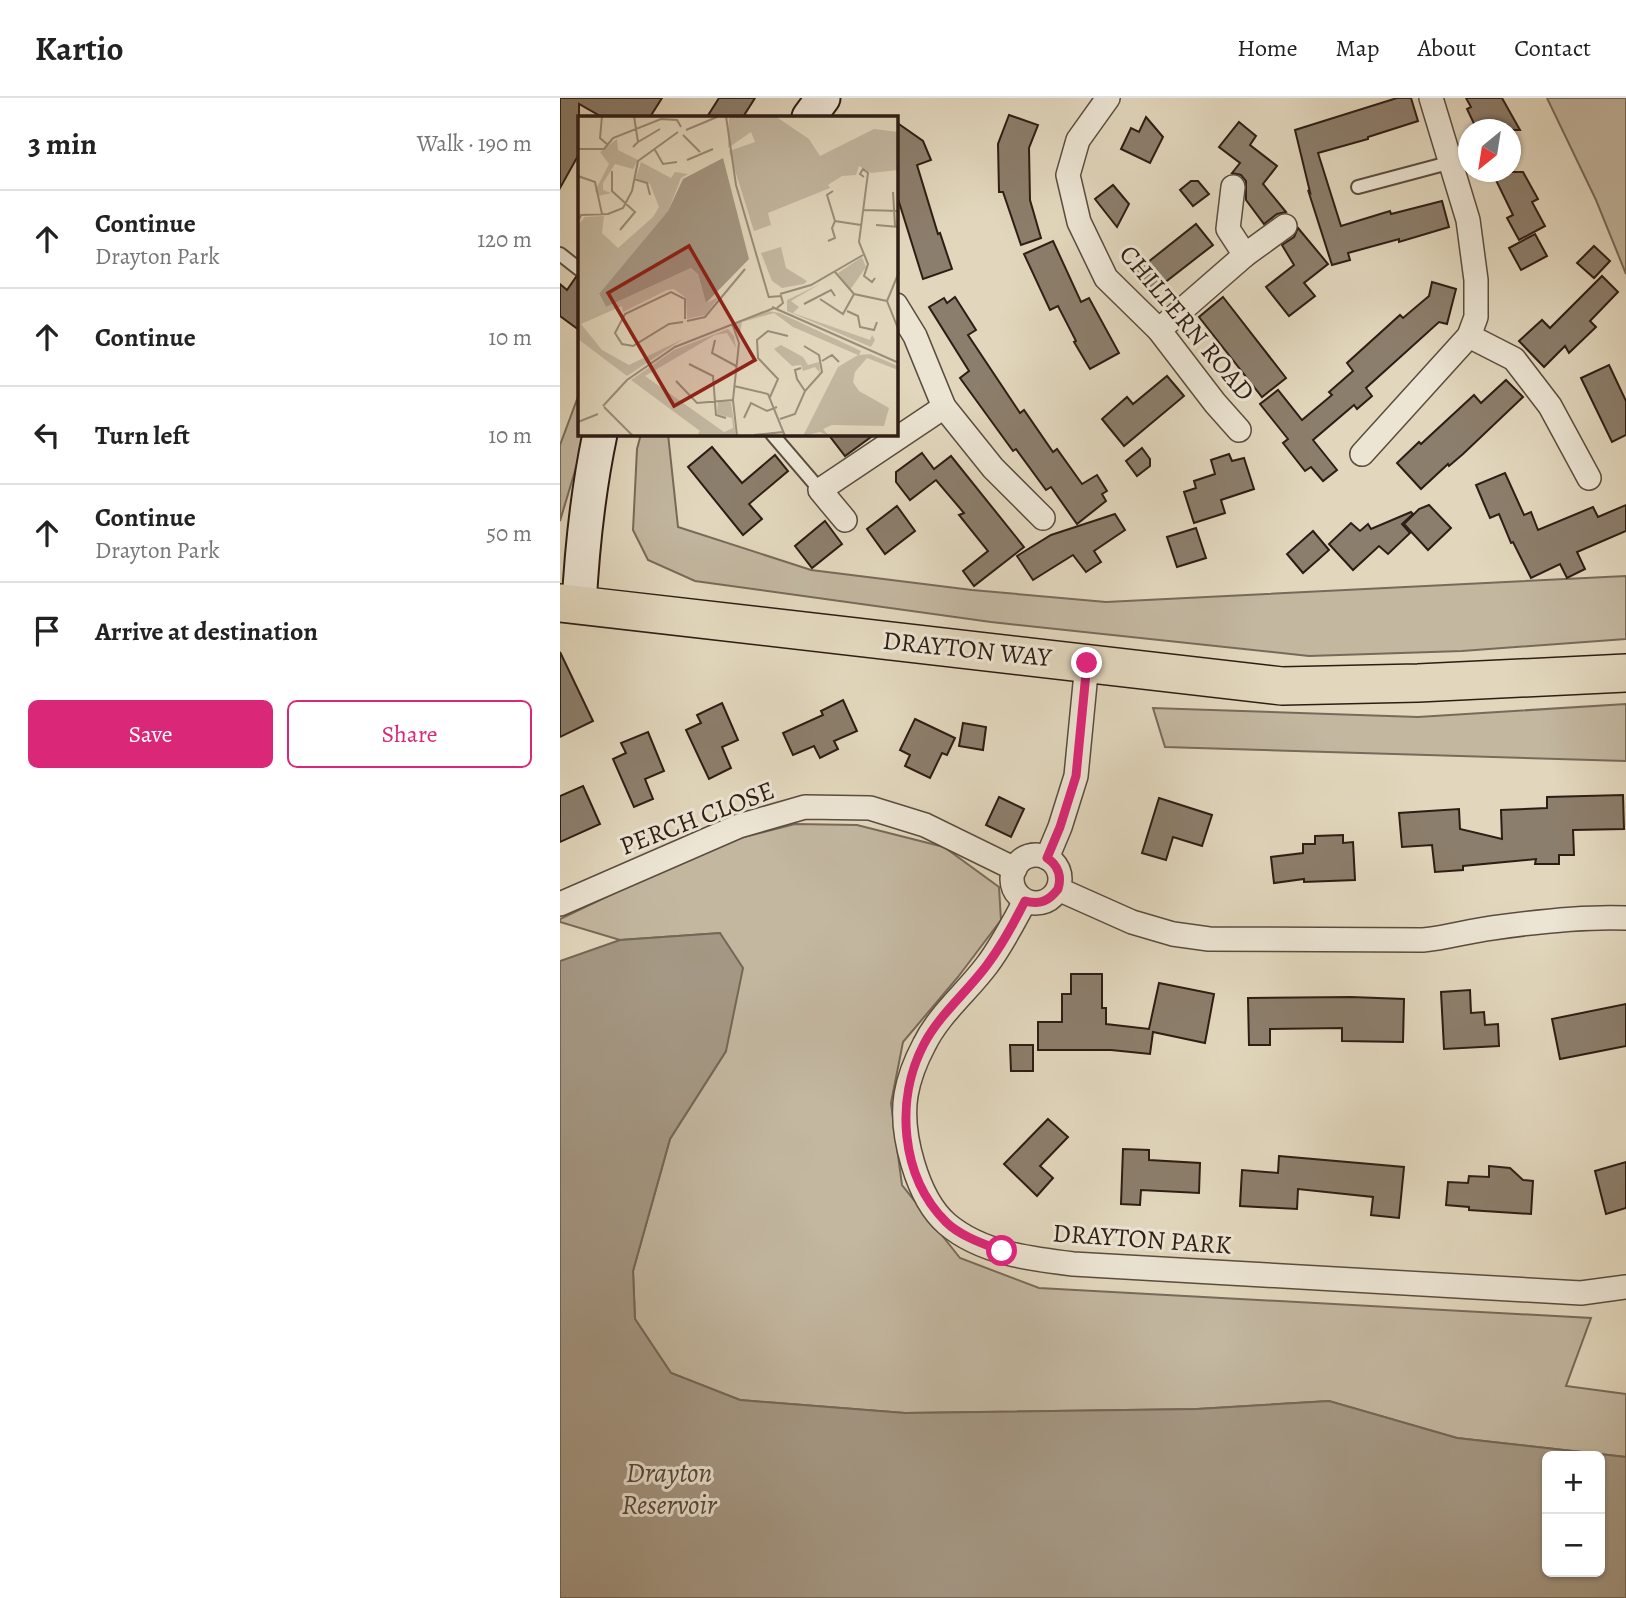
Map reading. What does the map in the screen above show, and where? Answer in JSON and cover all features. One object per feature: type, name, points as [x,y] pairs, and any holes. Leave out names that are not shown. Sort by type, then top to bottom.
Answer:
[{"type":"main road","name":"DRAYTON WAY","points":[[570,605],[1282,686],[1418,683],[1626,673]]},
{"type":"street","points":[[809,116],[823,98]]},
{"type":"street","name":"CHILTERN ROAD","points":[[1108,98],[1078,140],[1068,176],[1079,222],[1106,278],[1160,330],[1239,430]]},
{"type":"street","points":[[1362,454],[1469,336],[1476,317],[1476,279],[1468,220],[1431,98]]},
{"type":"street","points":[[1233,187],[1228,229],[1244,255]]},
{"type":"street","points":[[1160,330],[1244,255],[1285,226]]},
{"type":"street","points":[[898,308],[915,336],[944,407],[993,468],[1044,518]]},
{"type":"street","points":[[1469,336],[1514,359],[1550,406],[1589,478]]},
{"type":"street","points":[[845,520],[820,490],[944,407]]},
{"type":"street","points":[[570,605],[581,562],[589,489],[600,436]]},
{"type":"street","points":[[1047,858],[1076,776],[1087,663]]},
{"type":"street","name":"PERCH CLOSE","points":[[560,904],[739,826],[805,807],[870,808],[925,825],[1014,869]]},
{"type":"street","points":[[1035,855],[1047,858],[1056,866],[1059,874],[1058,889],[1045,901],[1025,901],[1016,892],[1013,884],[1014,869],[1027,857],[1035,855]]},
{"type":"street","points":[[1058,889],[1132,922],[1173,934],[1209,939],[1423,940],[1489,928],[1606,917],[1626,918]]},
{"type":"street","name":"DRAYTON PARK","points":[[1025,901],[987,965],[934,1027],[913,1069],[906,1096],[906,1124],[911,1162],[925,1193],[946,1223],[975,1240],[1002,1251],[1034,1259],[1073,1264],[1581,1293],[1626,1287]]},
{"type":"lane","points":[[1358,187],[1452,162]]},
{"type":"lane","points":[[560,254],[578,268]]},
{"type":"lane","points":[[774,436],[820,490]]},
{"type":"shaded area","points":[[1547,98],[1626,98],[1626,274],[1596,200]]},
{"type":"shaded area","points":[[578,397],[578,436],[585,436],[560,521],[560,445]]},
{"type":"shaded area","points":[[640,436],[668,436],[678,527],[811,570],[972,590],[1106,602],[1626,576],[1626,639],[1462,651],[1309,656],[991,622],[695,581],[648,560],[633,530],[637,449]]},
{"type":"shaded area","points":[[1626,704],[1626,761],[1165,747],[1153,708],[1418,717]]},
{"type":"shaded area","points":[[795,824],[857,825],[944,847],[999,887],[1001,920],[958,977],[903,1042],[891,1103],[902,1185],[960,1258],[1039,1288],[1591,1318],[1566,1386],[1626,1394],[1626,1457],[1605,1455],[1605,1451],[1573,1451],[1457,1438],[1329,1401],[1197,1409],[905,1413],[740,1400],[671,1373],[635,1319],[633,1271],[670,1139],[726,1051],[720,933],[620,940],[560,922],[560,919],[717,844]]},
{"type":"water","name":"Drayton Reservoir","points":[[720,933],[743,968],[726,1051],[670,1139],[633,1271],[635,1319],[671,1373],[740,1400],[905,1413],[1197,1409],[1329,1401],[1457,1438],[1573,1451],[1542,1451],[1542,1577],[1605,1577],[1605,1455],[1626,1457],[1626,1598],[560,1598],[560,961],[620,940]]},
{"type":"building","points":[[560,98],[662,98],[651,116],[600,116],[579,104],[578,156],[560,188]]},
{"type":"building","points":[[719,98],[755,98],[744,116],[708,116]]},
{"type":"building","points":[[1397,98],[1411,98],[1418,121],[1318,153],[1341,226],[1390,211],[1391,214],[1442,201],[1449,227],[1348,253],[1350,260],[1332,265],[1308,190],[1310,192],[1295,130]]},
{"type":"building","points":[[1466,98],[1502,98],[1514,119],[1472,119],[1467,109],[1471,107]]},
{"type":"building","points":[[1009,115],[1038,125],[1029,148],[1030,200],[1041,238],[1021,245],[1003,192],[999,192],[998,144]]},
{"type":"building","points":[[1146,117],[1163,137],[1150,163],[1121,149],[1131,128],[1139,132]]},
{"type":"building","points":[[1239,122],[1256,136],[1250,145],[1277,166],[1263,184],[1286,212],[1277,214],[1264,224],[1246,200],[1246,181],[1241,175],[1232,173],[1240,163],[1219,147]]},
{"type":"building","points":[[898,123],[923,141],[931,160],[917,165],[938,234],[940,233],[952,269],[923,279],[899,202]]},
{"type":"building","points":[[1523,172],[1538,199],[1532,202],[1545,226],[1519,240],[1507,218],[1513,215],[1497,182],[1521,182]]},
{"type":"building","points":[[1191,181],[1198,181],[1209,194],[1193,206],[1180,190]]},
{"type":"building","points":[[1113,185],[1129,204],[1117,227],[1095,199]]},
{"type":"building","points":[[1196,224],[1213,245],[1150,294],[1133,274]]},
{"type":"building","points":[[1298,228],[1328,264],[1304,283],[1315,296],[1289,316],[1266,287],[1294,265],[1282,245],[1294,237]]},
{"type":"building","points":[[1535,234],[1547,256],[1521,270],[1509,248]]},
{"type":"building","points":[[1053,241],[1081,302],[1089,298],[1119,353],[1090,369],[1058,306],[1050,310],[1024,254]]},
{"type":"building","points":[[1594,246],[1610,261],[1594,278],[1577,263]]},
{"type":"building","points":[[1602,276],[1618,292],[1590,321],[1596,327],[1569,353],[1565,346],[1544,367],[1519,341],[1542,320],[1550,328]]},
{"type":"building","points":[[578,278],[578,329],[560,316],[560,284],[567,290]]},
{"type":"building","points":[[1432,282],[1456,289],[1447,324],[1439,322],[1366,388],[1372,396],[1357,409],[1354,405],[1313,440],[1337,470],[1323,481],[1311,467],[1305,471],[1283,443],[1288,439],[1260,404],[1278,390],[1302,420],[1332,395],[1329,392],[1353,371],[1347,363],[1400,315],[1403,318],[1429,296]]},
{"type":"building","points":[[955,297],[976,330],[968,335],[1020,413],[1024,410],[1053,452],[1057,449],[1082,484],[1097,475],[1107,491],[1102,494],[1106,501],[1077,524],[1051,487],[1046,490],[1016,449],[1013,451],[960,378],[969,371],[929,307],[944,298],[947,303]]},
{"type":"building","points":[[1223,297],[1286,378],[1262,397],[1199,317]]},
{"type":"building","points":[[1609,365],[1626,401],[1626,435],[1612,442],[1581,378]]},
{"type":"building","points":[[1167,376],[1184,396],[1124,446],[1102,419],[1127,397],[1133,404]]},
{"type":"building","points":[[1506,380],[1523,397],[1463,454],[1421,489],[1397,463],[1474,395],[1481,403]]},
{"type":"building","points":[[830,436],[872,436],[845,456]]},
{"type":"building","points":[[712,447],[742,483],[775,455],[788,471],[749,504],[762,519],[743,535],[688,467]]},
{"type":"building","points":[[1142,448],[1150,459],[1150,466],[1137,476],[1126,461]]},
{"type":"building","points":[[922,453],[934,469],[951,456],[1024,547],[974,586],[963,571],[988,551],[959,515],[964,513],[936,480],[910,500],[896,482],[896,472]]},
{"type":"building","points":[[1229,454],[1232,461],[1244,458],[1254,489],[1221,500],[1225,513],[1194,523],[1184,492],[1196,488],[1194,481],[1215,474],[1211,460]]},
{"type":"building","points":[[1505,473],[1524,515],[1531,512],[1538,530],[1593,507],[1598,517],[1626,505],[1626,531],[1577,552],[1585,569],[1567,578],[1560,564],[1531,578],[1513,542],[1511,543],[1499,514],[1490,518],[1476,485]]},
{"type":"building","points":[[1429,505],[1451,528],[1428,550],[1404,524],[1419,509]]},
{"type":"building","points":[[897,506],[915,531],[885,554],[867,529]]},
{"type":"building","points":[[1411,512],[1413,514],[1402,524],[1410,533],[1388,554],[1379,546],[1353,570],[1329,544],[1351,523],[1360,531],[1368,524],[1371,529]]},
{"type":"building","points":[[1115,514],[1125,530],[1094,551],[1101,562],[1086,572],[1073,555],[1033,580],[1017,556],[1051,535]]},
{"type":"building","points":[[825,521],[842,544],[812,568],[795,546]]},
{"type":"building","points":[[1196,528],[1206,558],[1177,567],[1167,537]]},
{"type":"building","points":[[1313,531],[1329,550],[1303,573],[1287,554]]},
{"type":"building","points":[[560,652],[593,721],[560,737]]},
{"type":"building","points":[[843,700],[857,731],[834,741],[838,749],[820,758],[814,746],[793,755],[783,733],[823,715],[821,711]]},
{"type":"building","points":[[722,703],[738,740],[722,747],[731,768],[709,779],[686,730],[701,723],[697,715]]},
{"type":"building","points":[[915,719],[955,738],[947,755],[942,753],[930,778],[905,766],[910,755],[900,750]]},
{"type":"building","points":[[963,723],[986,727],[983,750],[959,746]]},
{"type":"building","points":[[648,732],[664,771],[645,779],[653,799],[634,807],[613,759],[626,753],[621,743]]},
{"type":"building","points":[[583,786],[600,824],[560,842],[560,796]]},
{"type":"building","points":[[1623,795],[1624,829],[1573,830],[1574,855],[1559,855],[1559,864],[1535,864],[1536,859],[1463,866],[1463,870],[1435,872],[1432,845],[1402,847],[1399,813],[1459,809],[1460,829],[1502,839],[1501,810],[1547,808],[1547,797]]},
{"type":"building","points":[[999,797],[1024,809],[1011,837],[986,825]]},
{"type":"building","points":[[1159,798],[1212,815],[1202,846],[1173,837],[1166,860],[1142,853]]},
{"type":"building","points":[[1343,835],[1343,843],[1353,842],[1355,880],[1304,882],[1304,879],[1274,883],[1271,857],[1303,853],[1303,844],[1315,844],[1315,836]]},
{"type":"building","points":[[1071,974],[1102,974],[1102,1008],[1106,1008],[1106,1024],[1149,1029],[1159,983],[1214,994],[1205,1043],[1153,1032],[1150,1054],[1111,1050],[1038,1050],[1038,1022],[1062,1022],[1062,994],[1071,994]]},
{"type":"building","points":[[1470,990],[1471,1013],[1484,1012],[1485,1025],[1498,1024],[1499,1046],[1444,1049],[1441,992]]},
{"type":"building","points":[[1248,998],[1404,999],[1403,1042],[1342,1041],[1342,1028],[1270,1029],[1270,1045],[1249,1045]]},
{"type":"building","points":[[1626,1004],[1626,1046],[1560,1059],[1552,1019]]},
{"type":"building","points":[[1010,1045],[1033,1045],[1033,1071],[1011,1071]]},
{"type":"building","points":[[1048,1119],[1068,1137],[1040,1166],[1053,1178],[1037,1196],[1004,1164]]},
{"type":"building","points":[[1123,1149],[1149,1150],[1149,1160],[1200,1163],[1199,1193],[1141,1190],[1140,1205],[1121,1204]]},
{"type":"building","points":[[1279,1156],[1404,1167],[1399,1218],[1371,1215],[1373,1197],[1298,1189],[1297,1209],[1240,1206],[1242,1170],[1278,1173]]},
{"type":"building","points":[[1626,1162],[1626,1208],[1606,1214],[1595,1171]]},
{"type":"building","points":[[1489,1166],[1510,1168],[1523,1180],[1533,1181],[1531,1214],[1469,1210],[1469,1207],[1446,1205],[1448,1182],[1468,1183],[1469,1176],[1489,1177]]},
{"type":"route","points":[[1002,1251],[975,1240],[946,1223],[925,1193],[911,1162],[906,1124],[906,1096],[913,1069],[934,1027],[987,965],[1025,901],[1045,901],[1058,889],[1059,874],[1056,866],[1047,858],[1076,776],[1087,663]]}]
